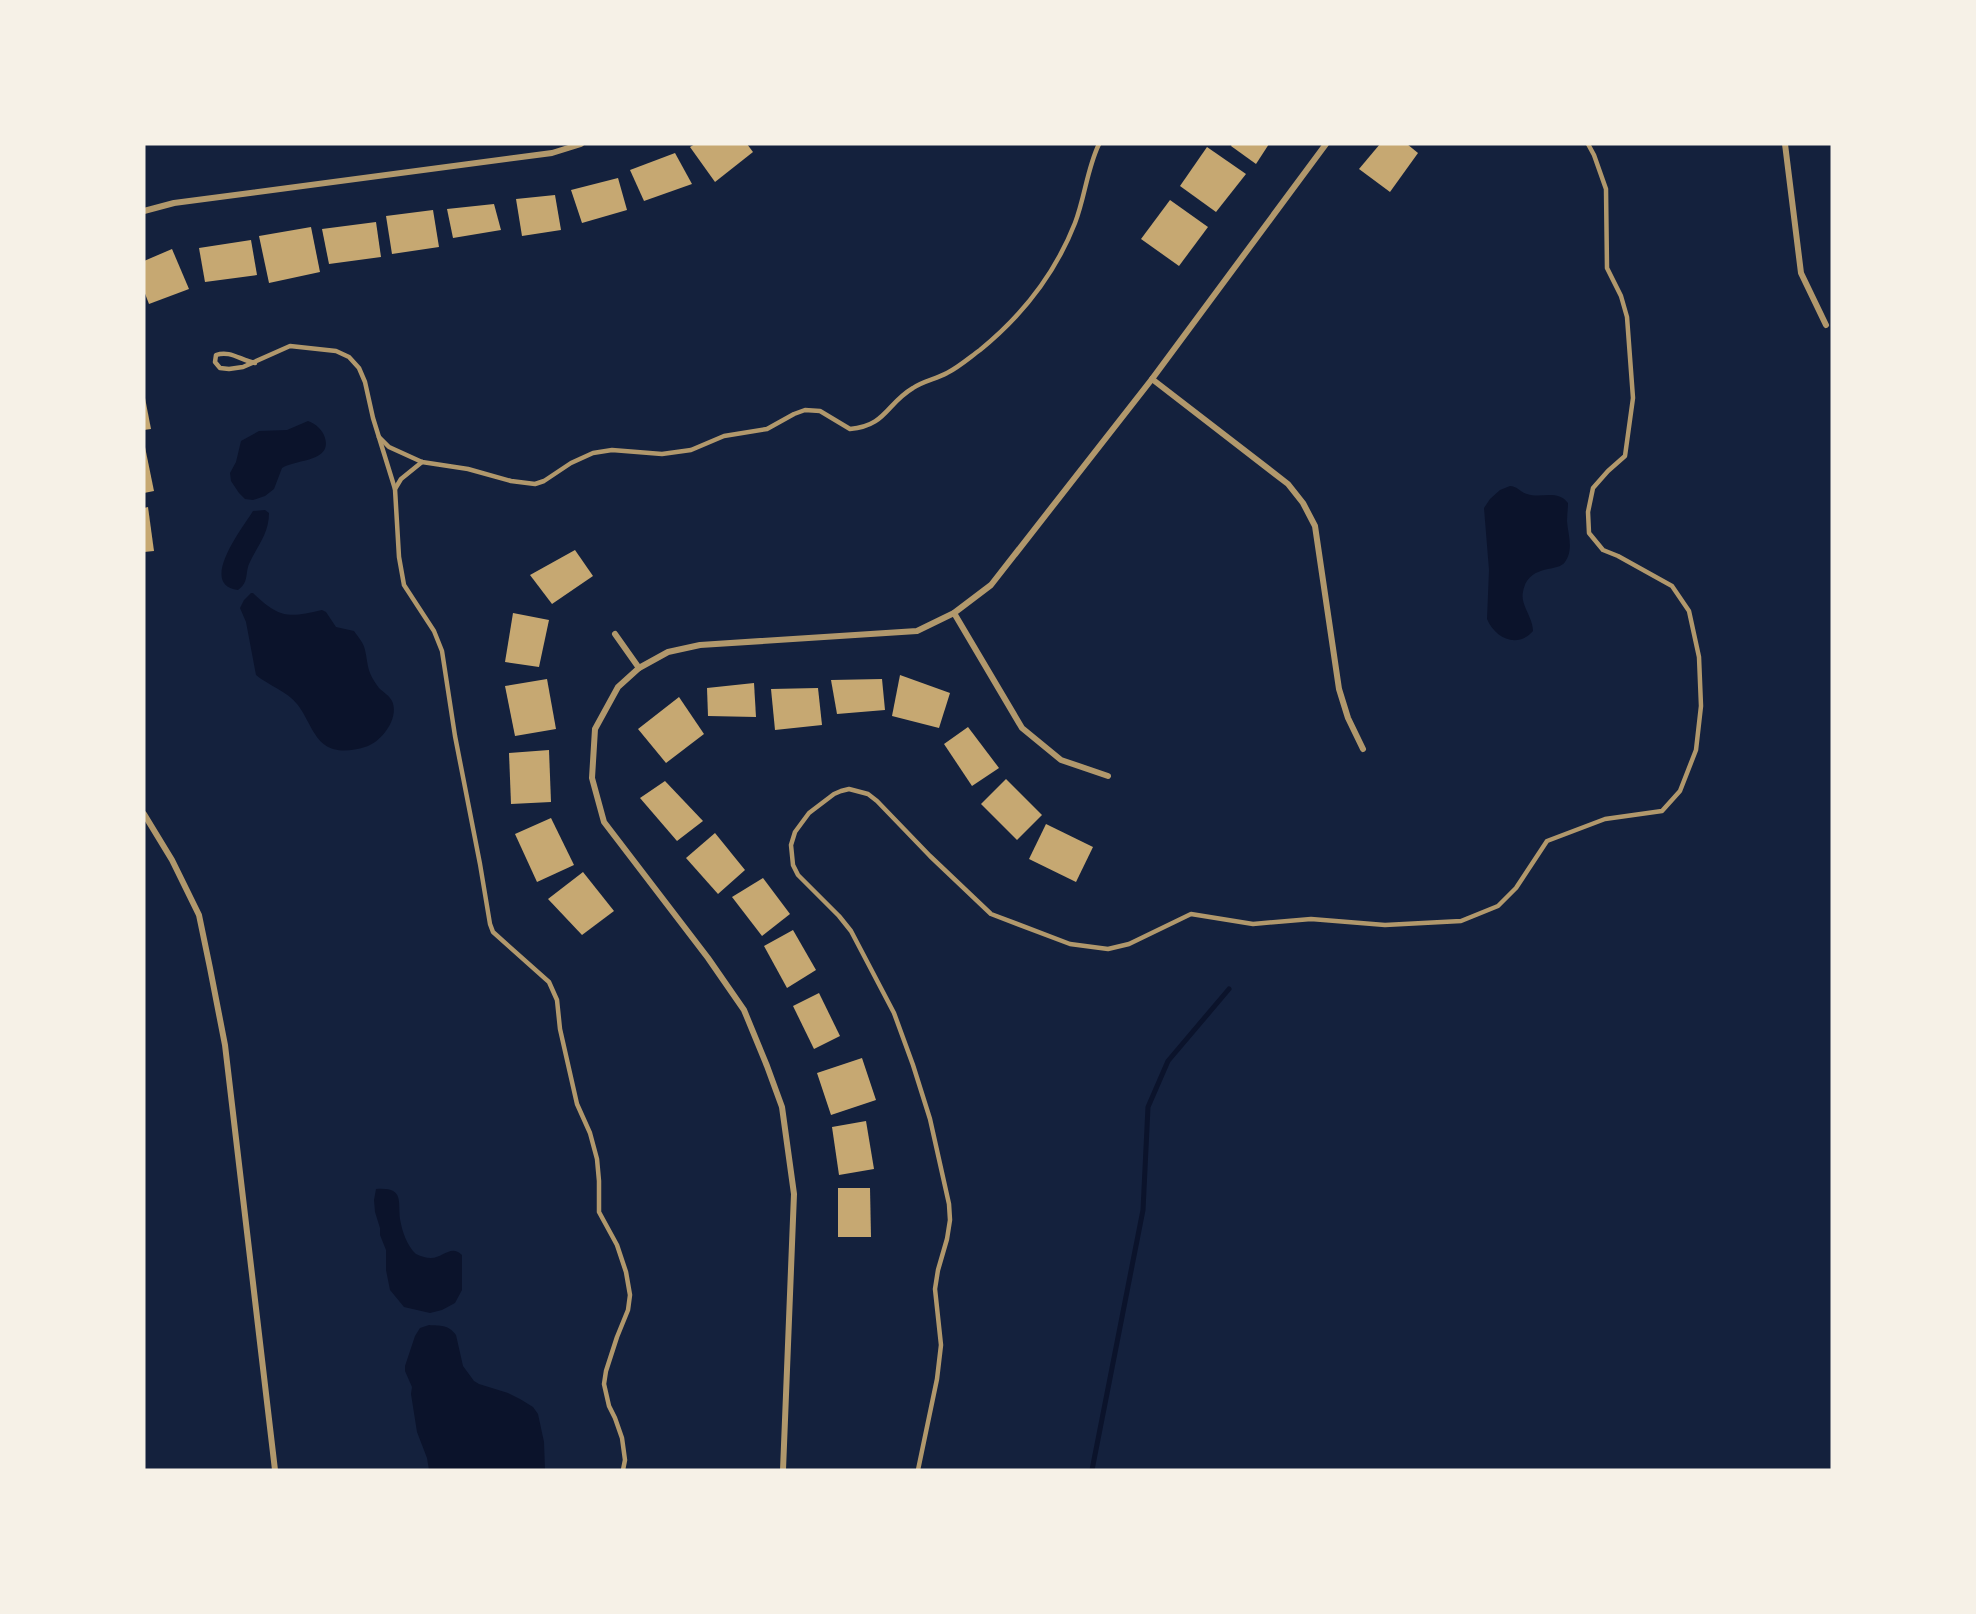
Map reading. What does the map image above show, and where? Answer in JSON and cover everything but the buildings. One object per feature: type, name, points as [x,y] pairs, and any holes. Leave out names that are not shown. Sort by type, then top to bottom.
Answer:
[{"type":"street","points":[[144,211],[174,203],[552,153],[581,144]]},
{"type":"street","points":[[783,1470],[794,1194],[782,1107],[744,1010],[708,958],[604,822],[592,778],[596,729],[618,687],[639,668],[668,652],[700,645],[917,631],[954,614],[991,585],[1152,379],[1326,144]]},
{"type":"street","points":[[1785,144],[1801,273],[1826,325]]},
{"type":"street","points":[[1152,379],[1287,484],[1303,503],[1315,526],[1339,689],[1348,718],[1363,749]]},
{"type":"street","points":[[954,614],[1022,728],[1061,760],[1108,776]]},
{"type":"street","points":[[615,634],[639,668]]},
{"type":"street","points":[[144,814],[172,860],[199,915],[208,957],[225,1044],[275,1470]]},
{"type":"lane","points":[[380,437],[389,447],[422,462],[468,469],[511,481],[535,484],[593,453],[612,450],[662,454],[691,450],[724,435],[767,429],[805,410],[820,411],[850,429],[873,424],[913,387],[946,374],[965,362],[1003,331],[1029,303],[1047,278],[1074,224],[1089,169],[1099,144]]},
{"type":"lane","points":[[918,1470],[937,1379],[941,1345],[935,1289],[947,1239],[950,1220],[949,1204],[930,1119],[894,1013],[851,931],[798,875],[791,855],[795,832],[809,813],[834,794],[849,789],[868,794],[991,914],[1070,944],[1108,949],[1129,944],[1191,914],[1253,924],[1311,919],[1385,925],[1461,921],[1498,906],[1516,888],[1547,841],[1605,819],[1662,811],[1680,790],[1696,750],[1701,705],[1699,657],[1689,611],[1672,586],[1603,550],[1589,532],[1588,513],[1593,488],[1625,456],[1633,398],[1627,317],[1621,296],[1607,268],[1606,189],[1588,144]]},
{"type":"lane","points":[[255,363],[223,352],[216,355],[215,362],[220,368],[230,369],[255,363],[290,346],[336,351],[349,357],[359,368],[365,382],[368,401],[395,489],[400,564],[404,585],[434,631],[442,651],[455,736],[490,924],[493,932],[549,982],[557,1000],[560,1029],[577,1104],[590,1133],[597,1159],[599,1212],[617,1245],[626,1272],[630,1295],[628,1311],[604,1378],[609,1406],[622,1438],[623,1470]]},
{"type":"lane","points":[[395,489],[401,479],[422,462]]},
{"type":"water","points":[[308,421],[319,428],[324,435],[326,446],[323,452],[312,459],[282,468],[274,489],[265,496],[253,500],[245,499],[231,481],[230,473],[236,462],[241,441],[259,431],[287,430]]},
{"type":"water","points":[[1510,486],[1527,494],[1554,495],[1564,499],[1568,503],[1567,521],[1570,542],[1565,562],[1537,573],[1526,583],[1523,597],[1533,631],[1527,636],[1514,640],[1501,636],[1487,619],[1489,570],[1484,508],[1500,490]]},
{"type":"water","points":[[265,510],[269,513],[267,527],[249,564],[244,584],[238,590],[227,586],[222,578],[222,567],[233,541],[253,511]]},
{"type":"water","points":[[251,593],[284,614],[292,615],[322,610],[326,612],[336,627],[354,631],[364,647],[372,677],[379,688],[391,699],[394,708],[388,729],[377,741],[355,750],[329,748],[317,737],[301,709],[293,700],[256,675],[246,622],[240,608]]},
{"type":"water","points":[[376,1189],[391,1190],[398,1196],[404,1233],[416,1254],[431,1258],[454,1251],[462,1255],[462,1290],[455,1303],[430,1313],[404,1307],[390,1290],[386,1270],[386,1250],[375,1212]]},
{"type":"water","points":[[429,1325],[447,1327],[453,1331],[463,1366],[474,1381],[508,1393],[533,1407],[538,1414],[544,1442],[545,1470],[429,1470],[417,1432],[412,1387],[405,1366],[415,1336],[420,1328]]},
{"type":"waterway","points":[[1092,1470],[1143,1210],[1148,1107],[1168,1061],[1229,989]]}]
